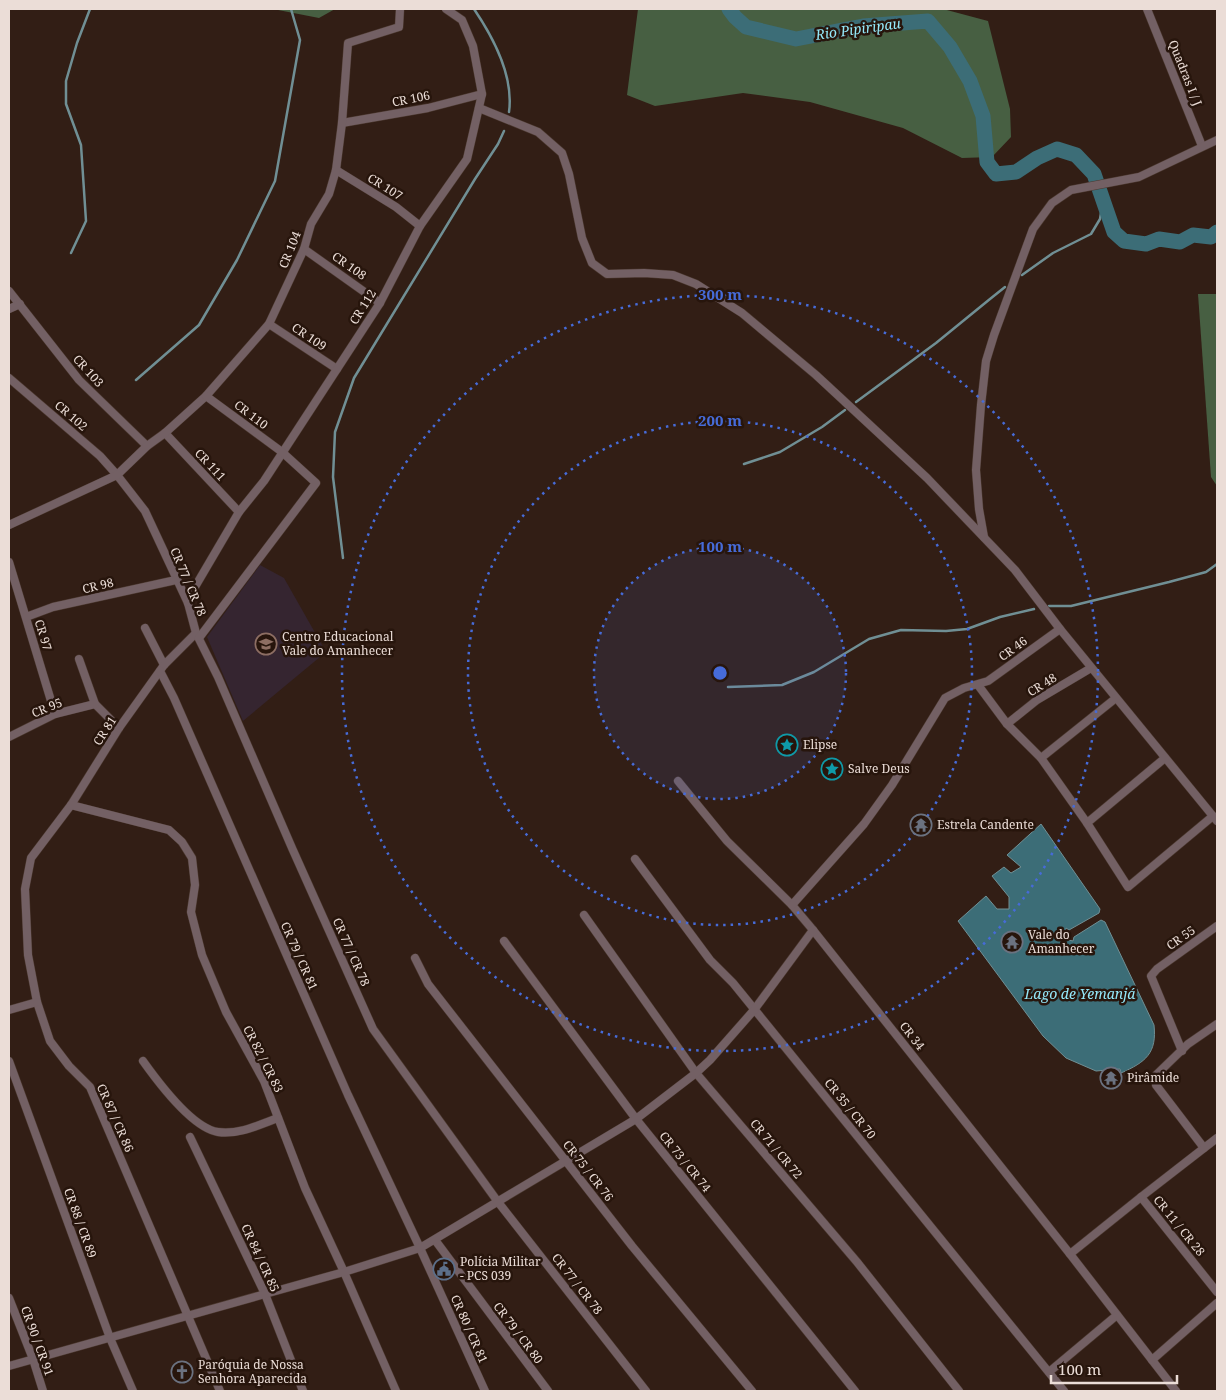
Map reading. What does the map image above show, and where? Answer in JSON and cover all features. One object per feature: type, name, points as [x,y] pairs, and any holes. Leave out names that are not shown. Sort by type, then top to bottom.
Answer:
[{"type":"street","name":"CR 104","points":[[9,524],[117,475],[147,446],[165,433],[206,396],[269,324],[304,248],[312,224],[329,194],[336,170],[342,123],[348,43],[399,27],[400,9]]},
{"type":"street","name":"CR 112","points":[[188,604],[192,592],[239,512],[264,482],[337,369],[380,302],[420,226],[467,159],[482,94],[473,46],[462,20],[446,9]]},
{"type":"street","name":"Quadras I / J","points":[[1147,9],[1202,146]]},
{"type":"street","name":"CR 106","points":[[342,123],[428,108],[482,94]]},
{"type":"street","points":[[479,108],[538,132],[562,153],[570,174],[582,238],[592,263],[607,274],[673,275],[696,284],[742,312],[816,375],[927,478],[1014,570],[1091,668],[1215,818],[1128,888],[1087,824],[1041,758],[1007,724],[978,685]]},
{"type":"street","points":[[984,537],[979,509],[976,470],[986,361],[1033,229],[1052,204],[1071,190],[1139,177],[1217,140]]},
{"type":"street","name":"CR 107","points":[[336,170],[396,207],[420,226]]},
{"type":"street","name":"CR 108","points":[[304,248],[380,302]]},
{"type":"street","name":"CR 103","points":[[9,291],[79,380],[147,446]]},
{"type":"street","points":[[9,309],[20,304]]},
{"type":"street","name":"CR 109","points":[[269,324],[337,369]]},
{"type":"street","name":"CR 102","points":[[9,378],[100,456],[117,475]]},
{"type":"street","name":"CR 110","points":[[198,635],[316,483],[282,452],[206,396]]},
{"type":"street","name":"CR 111","points":[[165,433],[239,512]]},
{"type":"street","name":"CR 77 / CR 78","points":[[117,475],[144,512],[188,604],[198,635],[373,1029],[498,1202],[646,1391]]},
{"type":"street","name":"CR 97","points":[[9,562],[56,714]]},
{"type":"street","name":"CR 98","points":[[26,617],[53,607],[176,580]]},
{"type":"street","name":"CR 79 / CR 81","points":[[145,628],[348,1095],[420,1248]]},
{"type":"street","name":"CR 46","points":[[792,906],[864,824],[892,785],[945,698],[964,688],[988,681],[1060,629]]},
{"type":"street","name":"CR 81","points":[[71,805],[119,728],[162,668],[198,635]]},
{"type":"street","points":[[79,659],[95,704],[119,728]]},
{"type":"street","name":"CR 48","points":[[1007,724],[1037,700],[1091,668]]},
{"type":"street","points":[[1041,758],[1116,698]]},
{"type":"street","name":"CR 95","points":[[9,737],[56,714],[95,704]]},
{"type":"street","points":[[1087,824],[1165,758]]},
{"type":"street","name":"CR 34","points":[[678,781],[727,840],[813,930],[1176,1391]]},
{"type":"street","name":"CR 87 / CR 86","points":[[71,805],[30,858],[25,889],[28,955],[37,1002],[50,1041],[90,1087],[220,1391]]},
{"type":"street","name":"CR 82 / CR 83","points":[[71,805],[169,830],[182,842],[192,858],[195,885],[191,912],[202,955],[226,1012],[264,1080],[305,1188],[396,1391]]},
{"type":"street","name":"CR 35 / CR 70","points":[[635,859],[710,960],[733,983],[1064,1391]]},
{"type":"street","name":"CR 71 / CR 72","points":[[584,915],[696,1073],[857,1262],[959,1391]]},
{"type":"street","name":"CR 55","points":[[1182,1051],[1151,980],[1151,976],[1157,969],[1217,926]]},
{"type":"street","points":[[9,1366],[344,1272],[420,1248],[636,1119],[696,1073],[754,1010],[813,930]]},
{"type":"street","name":"CR 73 / CR 74","points":[[504,941],[636,1119],[856,1391]]},
{"type":"street","name":"CR 75 / CR 76","points":[[415,958],[428,984],[632,1246],[752,1391]]},
{"type":"street","points":[[9,1010],[37,1002]]},
{"type":"street","points":[[1204,1148],[1156,1085],[1155,1076],[1188,1044],[1217,1024]]},
{"type":"street","name":"CR 88 / CR 89","points":[[9,1061],[110,1338],[132,1391]]},
{"type":"street","points":[[143,1061],[178,1106],[204,1127],[216,1132],[229,1132],[243,1130],[278,1118]]},
{"type":"street","name":"CR 84 / CR 85","points":[[190,1137],[265,1294],[303,1391]]},
{"type":"street","points":[[1070,1254],[1141,1196],[1217,1140]]},
{"type":"street","name":"CR 11 / CR 28","points":[[1141,1196],[1217,1292]]},
{"type":"street","name":"CR 79 / CR 80","points":[[434,1240],[548,1391]]},
{"type":"street","name":"CR 80 / CR 81","points":[[420,1248],[484,1391]]},
{"type":"street","name":"CR 90 / CR 91","points":[[9,1298],[33,1359],[43,1391]]},
{"type":"street","points":[[1152,1360],[1217,1303]]},
{"type":"street","points":[[1049,1372],[1117,1315]]},
{"type":"shaded area","name":"Centro Educacional Vale do Amanhecer","points":[[260,565],[284,578],[326,652],[243,721],[207,637]]},
{"type":"green space","points":[[273,9],[335,9],[319,18]]},
{"type":"green space","points":[[638,9],[943,9],[988,21],[1010,109],[1011,137],[992,157],[962,158],[903,128],[810,102],[743,93],[655,106],[627,95]]},
{"type":"green space","points":[[1198,294],[1217,294],[1217,486],[1211,477]]},
{"type":"water","name":"Lago de Yemanjá","points":[[1041,824],[1100,909],[1099,913],[1069,930],[1066,928],[1064,939],[1073,941],[1074,937],[1101,920],[1105,922],[1154,1025],[1154,1043],[1148,1055],[1137,1065],[1121,1073],[1120,1069],[1096,1071],[1066,1058],[1043,1036],[958,921],[986,896],[997,909],[1009,909],[1009,897],[992,876],[1004,867],[1011,873],[1021,867],[1007,855]]},
{"type":"waterway","points":[[71,253],[86,221],[81,145],[66,104],[66,81],[77,43],[90,9]]},
{"type":"waterway","points":[[136,380],[199,325],[237,260],[275,181],[300,40],[291,9]]},
{"type":"waterway","points":[[474,9],[495,44],[505,71],[510,98],[509,112]]},
{"type":"waterway","name":"Rio Pipiripau","points":[[729,9],[746,27],[796,39],[863,26],[928,21],[950,47],[970,81],[983,116],[987,162],[996,174],[1016,172],[1037,158],[1057,149],[1076,155],[1094,174],[1114,232],[1124,241],[1146,244],[1159,239],[1180,242],[1193,235],[1211,237],[1217,232]]},
{"type":"waterway","points":[[343,558],[333,477],[335,432],[354,378],[498,144],[504,131]]},
{"type":"waterway","points":[[1022,275],[1053,253],[1091,234],[1100,219],[1103,201]]},
{"type":"waterway","points":[[856,402],[936,343],[1005,287]]},
{"type":"waterway","points":[[744,464],[780,452],[822,427],[845,410]]},
{"type":"waterway","points":[[1049,606],[1071,606],[1169,582],[1206,572],[1217,564]]},
{"type":"waterway","points":[[728,687],[782,685],[814,672],[869,639],[901,630],[946,631],[967,629],[1000,617],[1034,609]]},
{"type":"place","name":"Centro Educacional Vale do Amanhecer","points":[[266,644]]},
{"type":"place","name":"Elipse","points":[[787,745]]},
{"type":"place","name":"Salve Deus","points":[[832,769]]},
{"type":"place","name":"Estrela Candente","points":[[921,825]]},
{"type":"place","name":"Vale do Amanhecer","points":[[1012,942]]},
{"type":"place","name":"Pirâmide","points":[[1111,1078]]},
{"type":"place","name":"Polícia Militar - PCS 039","points":[[444,1269]]},
{"type":"place","name":"Paróquia de Nossa Senhora Aparecida","points":[[182,1372]]}]
